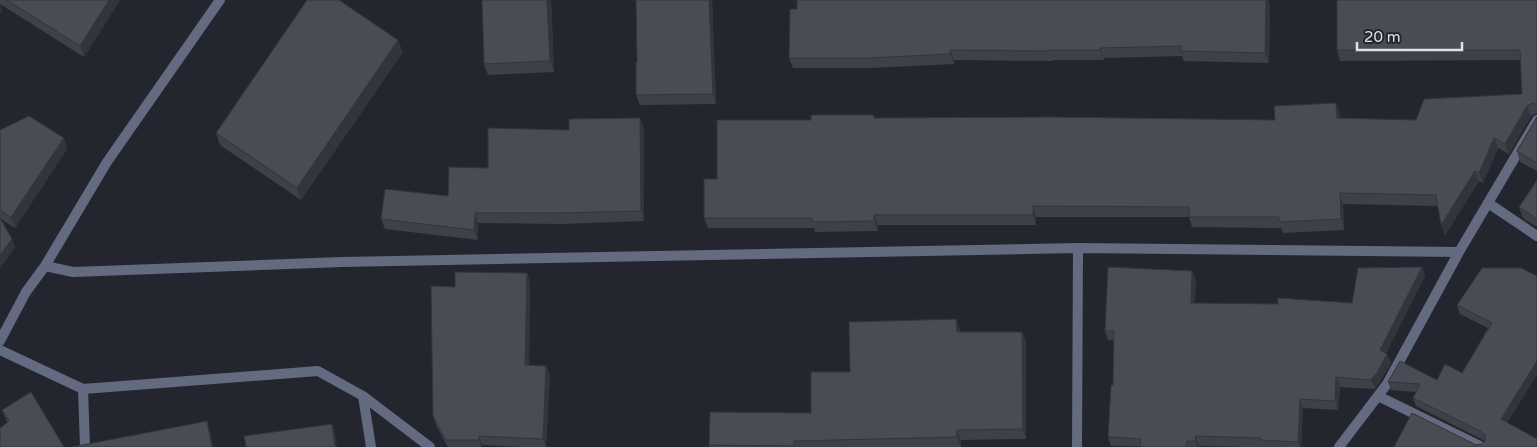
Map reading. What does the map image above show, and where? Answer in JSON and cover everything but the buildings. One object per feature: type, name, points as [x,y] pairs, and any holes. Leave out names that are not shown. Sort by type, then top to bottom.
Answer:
[{"type":"street","points":[[0,341],[26,292],[45,266],[107,162],[220,0]]},
{"type":"street","points":[[1339,447],[1386,384],[1459,252],[1537,120]]},
{"type":"street","points":[[1488,203],[1537,236]]},
{"type":"street","points":[[45,266],[73,272],[362,261],[1078,248],[1459,252]]},
{"type":"street","points":[[1077,447],[1078,248]]},
{"type":"street","points":[[0,350],[83,389],[318,371],[363,396],[430,447]]},
{"type":"street","points":[[83,389],[84,447]]},
{"type":"street","points":[[363,396],[371,447]]},
{"type":"street","points":[[1378,396],[1482,447]]}]
